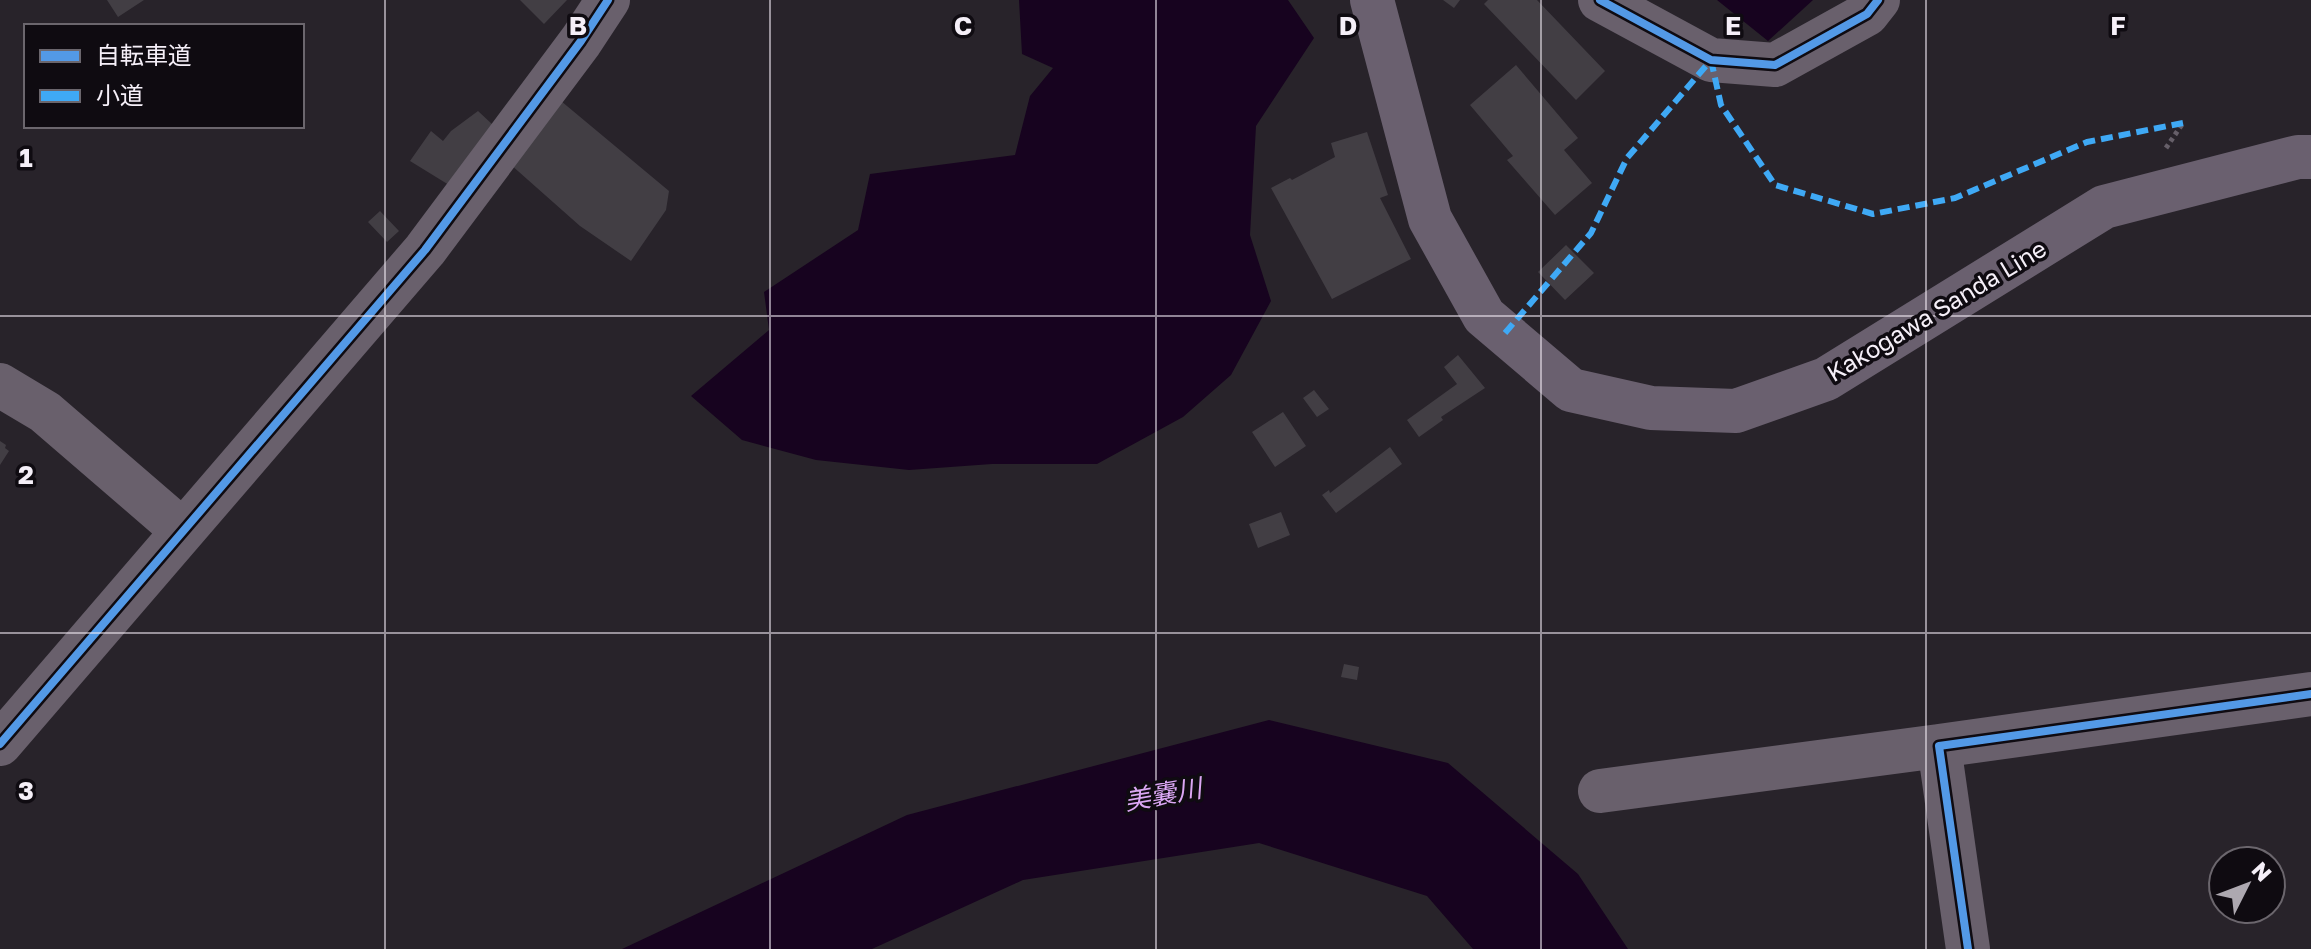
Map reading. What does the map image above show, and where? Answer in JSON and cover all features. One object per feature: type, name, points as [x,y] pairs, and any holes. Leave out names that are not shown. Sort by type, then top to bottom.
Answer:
[{"type":"main road","name":"Kakogawa Sanda Line","points":[[1372,0],[1430,219],[1484,316],[1571,390],[1651,408],[1736,411],[1826,379],[2104,207],[2298,157],[2311,157]]},
{"type":"street","points":[[0,744],[425,250],[581,41],[608,0]]},
{"type":"street","points":[[1600,0],[1711,60],[1775,65],[1867,14],[1878,0]]},
{"type":"street","points":[[0,385],[45,412],[183,531]]},
{"type":"street","points":[[1600,791],[2311,694]]},
{"type":"street","points":[[1939,746],[1968,949]]},
{"type":"water","points":[[1019,0],[1288,0],[1314,38],[1256,126],[1250,235],[1271,301],[1231,375],[1183,417],[1097,464],[992,464],[909,470],[816,460],[742,440],[691,396],[769,330],[764,292],[858,230],[870,174],[1015,155],[1030,96],[1053,68],[1022,54]]},
{"type":"water","points":[[1717,0],[1813,0],[1768,41]]},
{"type":"water","name":"美嚢川","points":[[1269,720],[1448,763],[1578,874],[1628,949],[1473,949],[1427,896],[1259,843],[1023,880],[872,949],[622,949],[907,815]]},
{"type":"building","points":[[107,0],[144,0],[118,17]]},
{"type":"building","points":[[520,0],[567,0],[544,24]]},
{"type":"building","points":[[1443,0],[1460,0],[1454,8]]},
{"type":"building","points":[[1488,0],[1537,0],[1605,71],[1576,100],[1484,4]]},
{"type":"building","points":[[1516,65],[1578,138],[1564,150],[1592,183],[1555,215],[1507,160],[1513,156],[1470,105]]},
{"type":"building","points":[[561,101],[669,191],[666,210],[631,261],[580,226],[510,164]]},
{"type":"building","points":[[478,111],[493,125],[449,185],[410,161],[431,131],[443,141]]},
{"type":"building","points":[[1367,132],[1388,195],[1380,198],[1411,259],[1332,299],[1271,188],[1335,157],[1331,143]]},
{"type":"building","points":[[380,211],[399,231],[387,242],[368,222]]},
{"type":"building","points":[[1566,245],[1594,273],[1565,300],[1538,272]]},
{"type":"building","points":[[1458,355],[1485,388],[1441,417],[1443,420],[1419,437],[1407,420],[1457,384],[1444,367]]},
{"type":"building","points":[[1314,390],[1329,409],[1317,417],[1303,398]]},
{"type":"building","points":[[1283,412],[1306,446],[1275,467],[1252,432]]},
{"type":"building","points":[[0,441],[9,451],[0,465]]},
{"type":"building","points":[[1390,447],[1402,464],[1336,513],[1322,495],[1329,490],[1330,493]]},
{"type":"building","points":[[1281,512],[1290,535],[1258,548],[1249,524]]},
{"type":"building","points":[[1344,664],[1359,667],[1357,680],[1341,677]]},
{"type":"marked path","points":[[1711,60],[1721,105],[1775,185],[1873,214],[1955,198],[2087,142],[2183,123]]},
{"type":"marked path","points":[[1505,333],[1591,233],[1627,158],[1711,60]]},
{"type":"cycle path","points":[[0,744],[425,250],[581,41],[608,0]]},
{"type":"cycle path","points":[[1600,0],[1711,60],[1775,65],[1867,14],[1878,0]]},
{"type":"cycle path","points":[[1968,949],[1939,746],[2311,694]]}]
